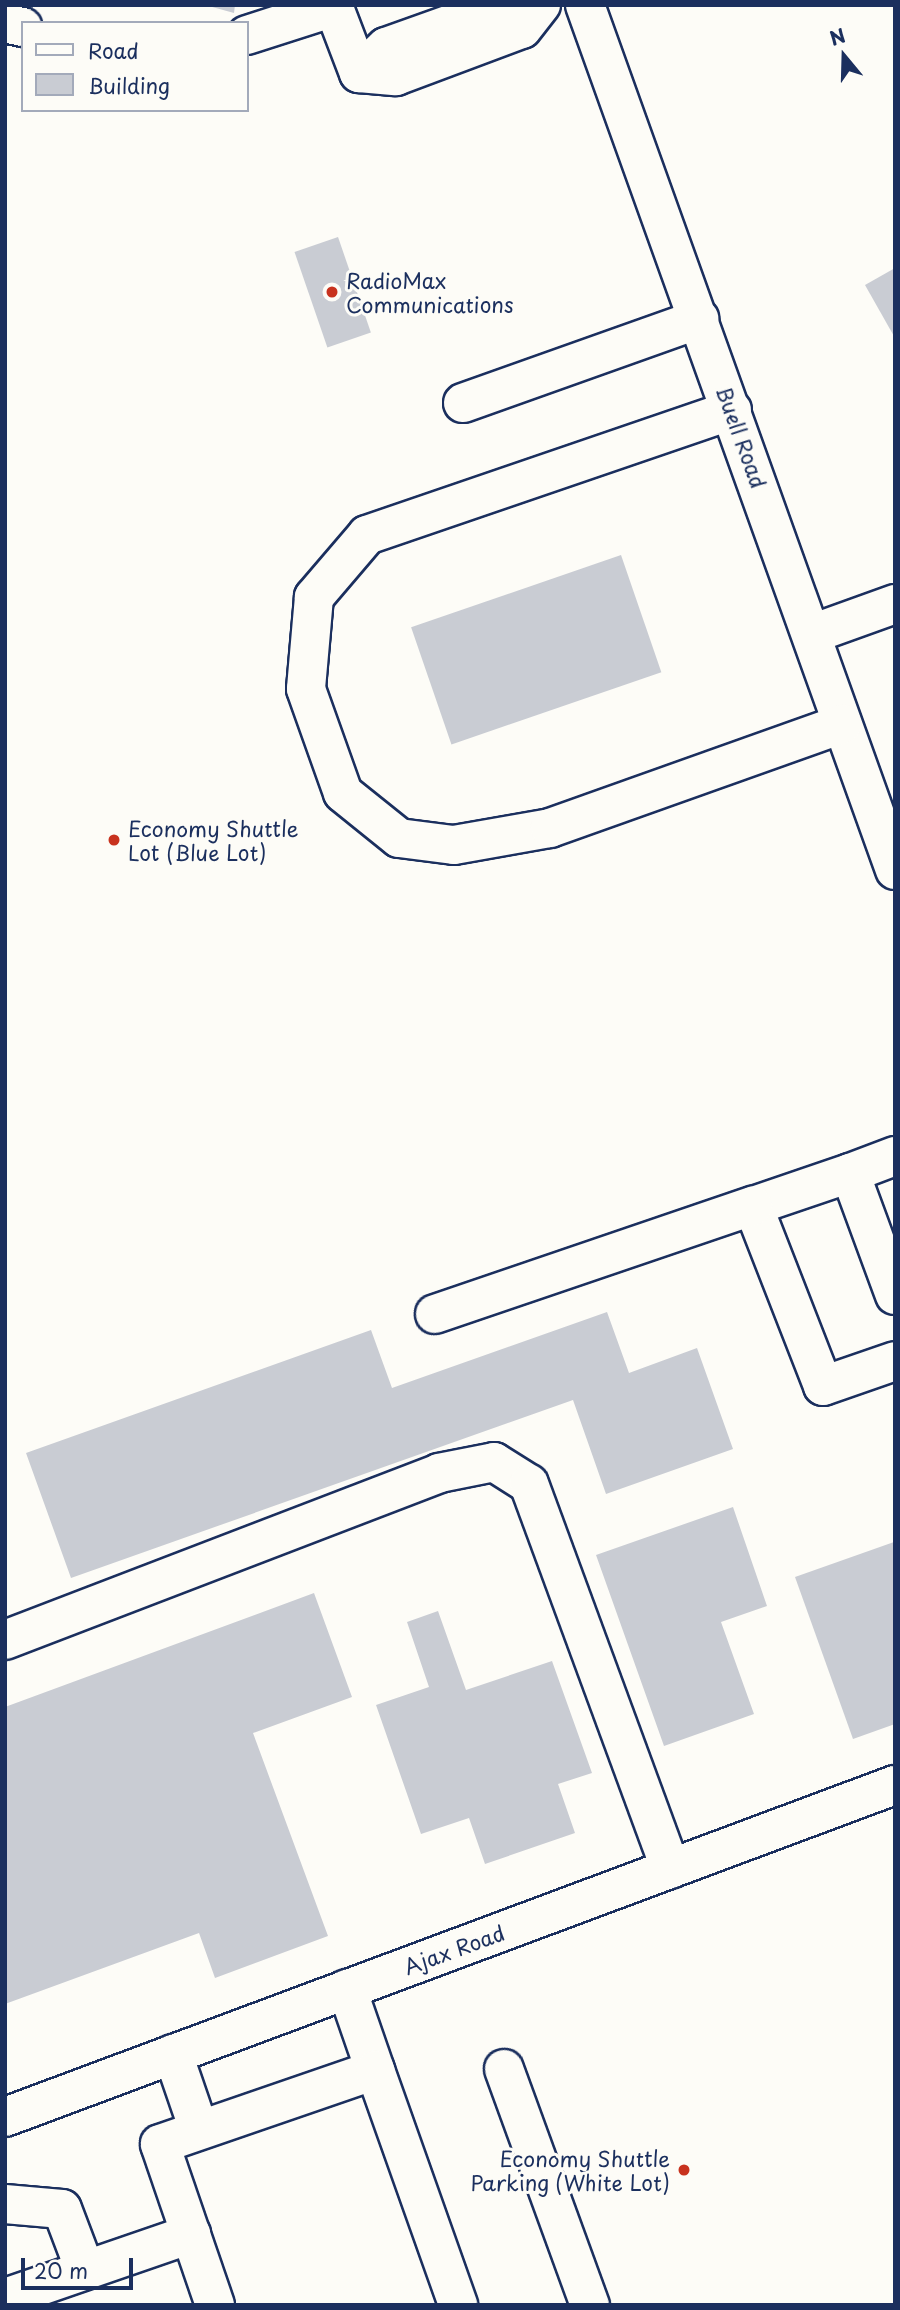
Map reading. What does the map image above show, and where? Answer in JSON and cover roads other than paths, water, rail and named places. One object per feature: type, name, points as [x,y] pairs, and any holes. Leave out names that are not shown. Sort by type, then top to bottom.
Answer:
[{"type":"street","points":[[359,73],[386,47],[504,5]]},
{"type":"street","points":[[359,73],[396,76],[522,29],[541,5]]},
{"type":"street","name":"Buell Road","points":[[585,5],[895,870]]},
{"type":"street","points":[[248,35],[333,6],[359,73]]},
{"type":"street","points":[[463,402],[699,319]]},
{"type":"street","points":[[732,410],[367,535],[314,597],[306,689],[315,715],[343,793],[399,838],[454,845],[550,828],[842,724]]},
{"type":"street","points":[[811,634],[895,604]]},
{"type":"street","points":[[435,1314],[895,1156]]},
{"type":"street","points":[[850,1173],[895,1295]]},
{"type":"street","points":[[753,1206],[823,1386],[895,1361]]},
{"type":"street","points":[[5,1640],[439,1473],[494,1462],[528,1484],[671,1869]]},
{"type":"street","name":"Ajax Road","points":[[8,2114],[895,1785]]},
{"type":"street","points":[[347,1989],[458,2305]]},
{"type":"street","points":[[173,2054],[199,2130]]},
{"type":"street","points":[[505,2069],[590,2305]]},
{"type":"street","points":[[215,2305],[160,2144],[375,2070]]},
{"type":"street","points":[[5,2204],[62,2209],[85,2270]]},
{"type":"street","points":[[5,2298],[191,2234]]},
{"type":"place","name":"RadioMax Communications","points":[[332,292]]},
{"type":"place","name":"Economy Shuttle Lot (Blue Lot)","points":[[114,840]]},
{"type":"place","name":"Economy Shuttle Parking (White Lot)","points":[[684,2170]]}]
